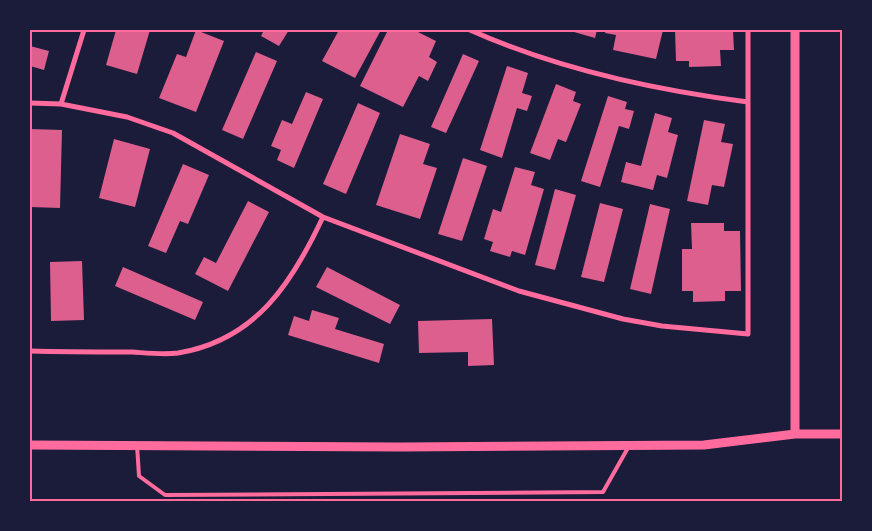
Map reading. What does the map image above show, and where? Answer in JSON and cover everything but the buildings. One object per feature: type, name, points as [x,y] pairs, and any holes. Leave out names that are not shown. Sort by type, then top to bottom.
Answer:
[{"type":"street","points":[[60,104],[84,30]]},
{"type":"street","points":[[470,30],[541,58],[632,83],[700,96],[748,102]]},
{"type":"street","points":[[30,103],[60,104],[127,117],[173,133],[323,217],[519,291],[623,319],[662,326],[748,334],[748,30]]},
{"type":"street","points":[[794,434],[795,30]]},
{"type":"street","points":[[30,351],[177,353],[232,334],[250,323],[273,301],[304,259],[323,217]]},
{"type":"street","points":[[30,446],[400,447],[704,445],[794,434],[842,434]]},
{"type":"lane","points":[[137,446],[139,476],[165,495],[185,495],[603,492],[629,445]]}]
